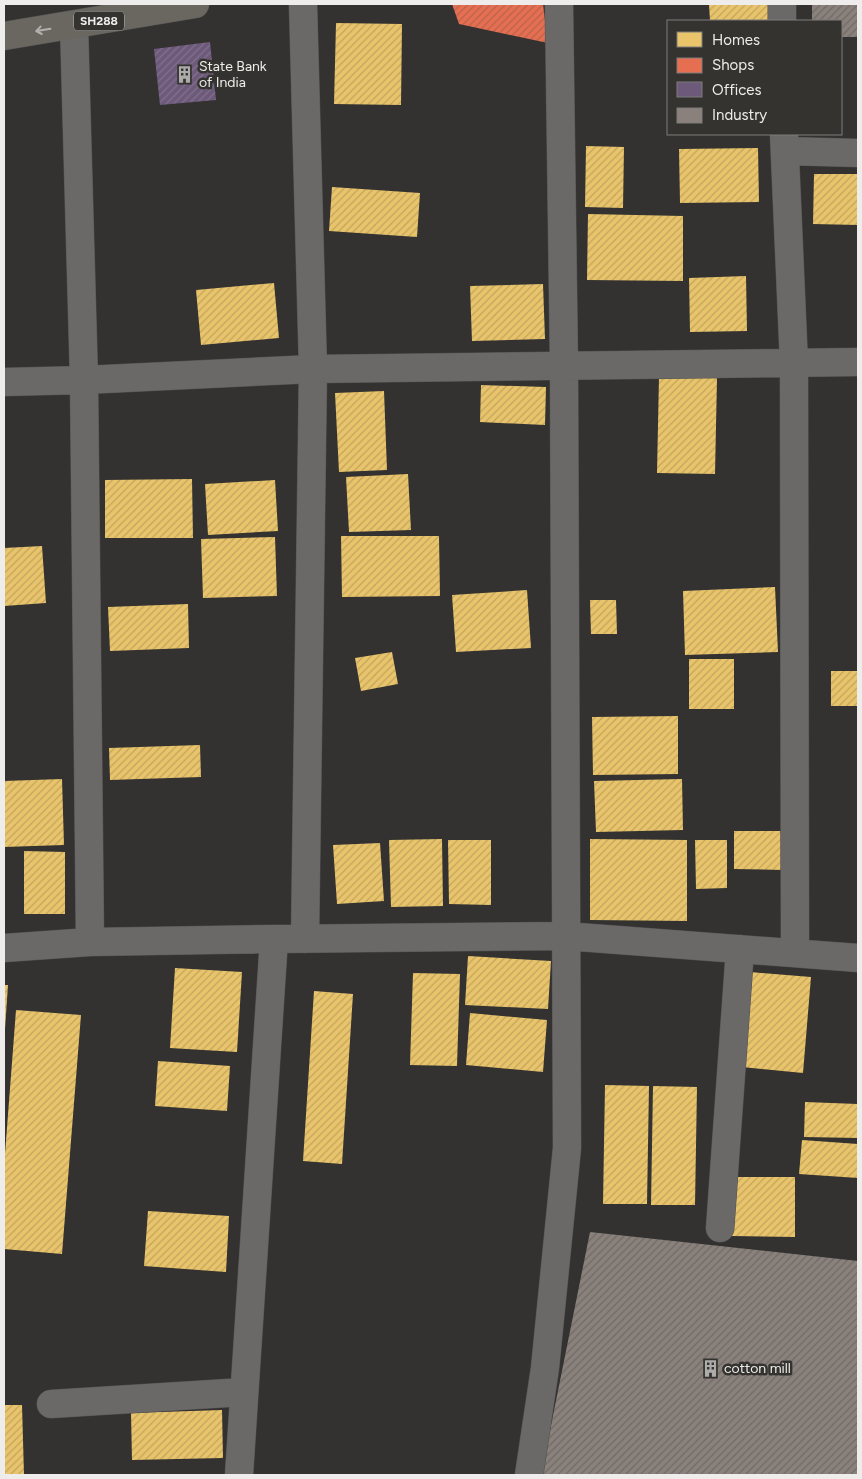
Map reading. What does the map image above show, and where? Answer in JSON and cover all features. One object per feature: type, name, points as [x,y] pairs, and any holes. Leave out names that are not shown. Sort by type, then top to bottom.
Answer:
[{"type":"main road","name":"SH288","points":[[4,36],[195,4]]},
{"type":"street","points":[[303,4],[314,369],[306,939]]},
{"type":"street","points":[[529,1475],[545,1368],[567,1148],[564,366],[559,4]]},
{"type":"street","points":[[782,4],[782,20]]},
{"type":"street","points":[[74,25],[84,380],[90,942]]},
{"type":"street","points":[[795,953],[794,364],[785,142],[858,153]]},
{"type":"street","points":[[4,382],[314,369],[858,362]]},
{"type":"street","points":[[4,948],[90,942],[565,936],[858,958]]},
{"type":"street","points":[[239,1475],[274,939]]},
{"type":"street","points":[[720,1228],[740,948]]},
{"type":"street","points":[[51,1404],[244,1392]]},
{"type":"building: Homes","points":[[709,4],[772,4],[772,20],[710,20]]},
{"type":"building: Homes","points":[[336,23],[402,24],[401,105],[334,104]]},
{"type":"building: Homes","points":[[586,146],[624,147],[623,208],[585,207]]},
{"type":"building: Homes","points":[[758,148],[759,202],[680,203],[679,149]]},
{"type":"building: Homes","points":[[814,174],[858,174],[858,225],[813,224]]},
{"type":"building: Homes","points":[[332,187],[420,193],[417,237],[329,231]]},
{"type":"building: Homes","points":[[588,214],[683,216],[683,281],[587,280]]},
{"type":"building: Homes","points":[[746,276],[747,331],[690,332],[689,278]]},
{"type":"building: Homes","points":[[274,283],[279,338],[201,345],[196,290]]},
{"type":"building: Homes","points":[[543,284],[545,339],[472,341],[470,286]]},
{"type":"building: Homes","points":[[659,377],[717,378],[715,474],[657,473]]},
{"type":"building: Homes","points":[[481,385],[546,387],[545,425],[480,422]]},
{"type":"building: Homes","points":[[384,391],[387,470],[339,472],[335,393]]},
{"type":"building: Homes","points":[[408,474],[411,530],[349,532],[346,477]]},
{"type":"building: Homes","points":[[192,479],[193,538],[105,538],[105,480]]},
{"type":"building: Homes","points":[[275,480],[278,531],[208,535],[205,484]]},
{"type":"building: Homes","points":[[341,536],[439,536],[440,596],[342,597]]},
{"type":"building: Homes","points":[[275,537],[277,596],[203,598],[201,539]]},
{"type":"building: Homes","points":[[42,546],[46,603],[4,606],[4,548]]},
{"type":"building: Homes","points":[[775,587],[778,652],[685,655],[683,591]]},
{"type":"building: Homes","points":[[527,590],[531,648],[456,652],[452,595]]},
{"type":"building: Homes","points":[[590,600],[616,600],[617,634],[591,634]]},
{"type":"building: Homes","points":[[188,604],[189,648],[110,651],[108,607]]},
{"type":"building: Homes","points":[[392,652],[398,684],[361,691],[355,658]]},
{"type":"building: Homes","points":[[689,659],[734,659],[734,709],[689,709]]},
{"type":"building: Homes","points":[[831,671],[858,671],[858,706],[831,706]]},
{"type":"building: Homes","points":[[678,716],[678,774],[593,775],[592,717]]},
{"type":"building: Homes","points":[[200,745],[201,777],[110,780],[109,748]]},
{"type":"building: Homes","points":[[62,779],[64,845],[4,847],[4,781]]},
{"type":"building: Homes","points":[[682,779],[683,830],[596,832],[594,781]]},
{"type":"building: Homes","points":[[734,831],[782,831],[783,870],[734,869]]},
{"type":"building: Homes","points":[[442,839],[443,906],[391,907],[389,840]]},
{"type":"building: Homes","points":[[590,839],[687,840],[687,921],[590,920]]},
{"type":"building: Homes","points":[[448,840],[491,840],[491,905],[449,904]]},
{"type":"building: Homes","points":[[695,840],[727,840],[727,888],[696,889]]},
{"type":"building: Homes","points":[[380,843],[384,901],[337,904],[333,845]]},
{"type":"building: Homes","points":[[24,851],[65,852],[65,914],[24,914]]},
{"type":"building: Homes","points":[[468,956],[551,961],[548,1009],[465,1005]]},
{"type":"building: Homes","points":[[175,968],[242,972],[237,1052],[170,1048]]},
{"type":"building: Homes","points":[[750,972],[811,977],[803,1073],[742,1067]]},
{"type":"building: Homes","points":[[413,973],[460,974],[457,1066],[410,1065]]},
{"type":"building: Homes","points":[[4,985],[8,985],[5,1029],[4,1029]]},
{"type":"building: Homes","points":[[314,991],[353,994],[342,1164],[303,1161]]},
{"type":"building: Homes","points":[[16,1010],[81,1015],[62,1254],[4,1249],[4,1167]]},
{"type":"building: Homes","points":[[470,1013],[547,1020],[543,1072],[466,1065]]},
{"type":"building: Homes","points":[[158,1061],[230,1066],[227,1111],[155,1106]]},
{"type":"building: Homes","points":[[605,1085],[649,1086],[647,1204],[603,1204]]},
{"type":"building: Homes","points":[[653,1086],[697,1087],[695,1205],[651,1205]]},
{"type":"building: Homes","points":[[805,1102],[858,1104],[858,1138],[804,1137]]},
{"type":"building: Homes","points":[[802,1140],[858,1144],[858,1178],[799,1174]]},
{"type":"building: Homes","points":[[732,1177],[795,1177],[795,1237],[732,1236]]},
{"type":"building: Homes","points":[[148,1211],[229,1216],[226,1272],[144,1266]]},
{"type":"building: Homes","points":[[4,1405],[22,1405],[24,1475],[4,1475]]},
{"type":"building: Homes","points":[[222,1410],[223,1458],[132,1460],[131,1413]]},
{"type":"building: Shops","points":[[452,4],[543,4],[548,43],[459,24]]},
{"type":"building: Offices","name":"State Bank of India","points":[[210,42],[216,100],[160,105],[154,49]]},
{"type":"building: Industry","points":[[812,4],[858,4],[858,37],[842,37],[842,20],[812,20]]},
{"type":"building: Industry","name":"cotton mill","points":[[590,1232],[858,1261],[858,1475],[541,1475]]},
{"type":"place","name":"State Bank of India","points":[[185,74]]},
{"type":"place","name":"cotton mill","points":[[710,1368]]}]
